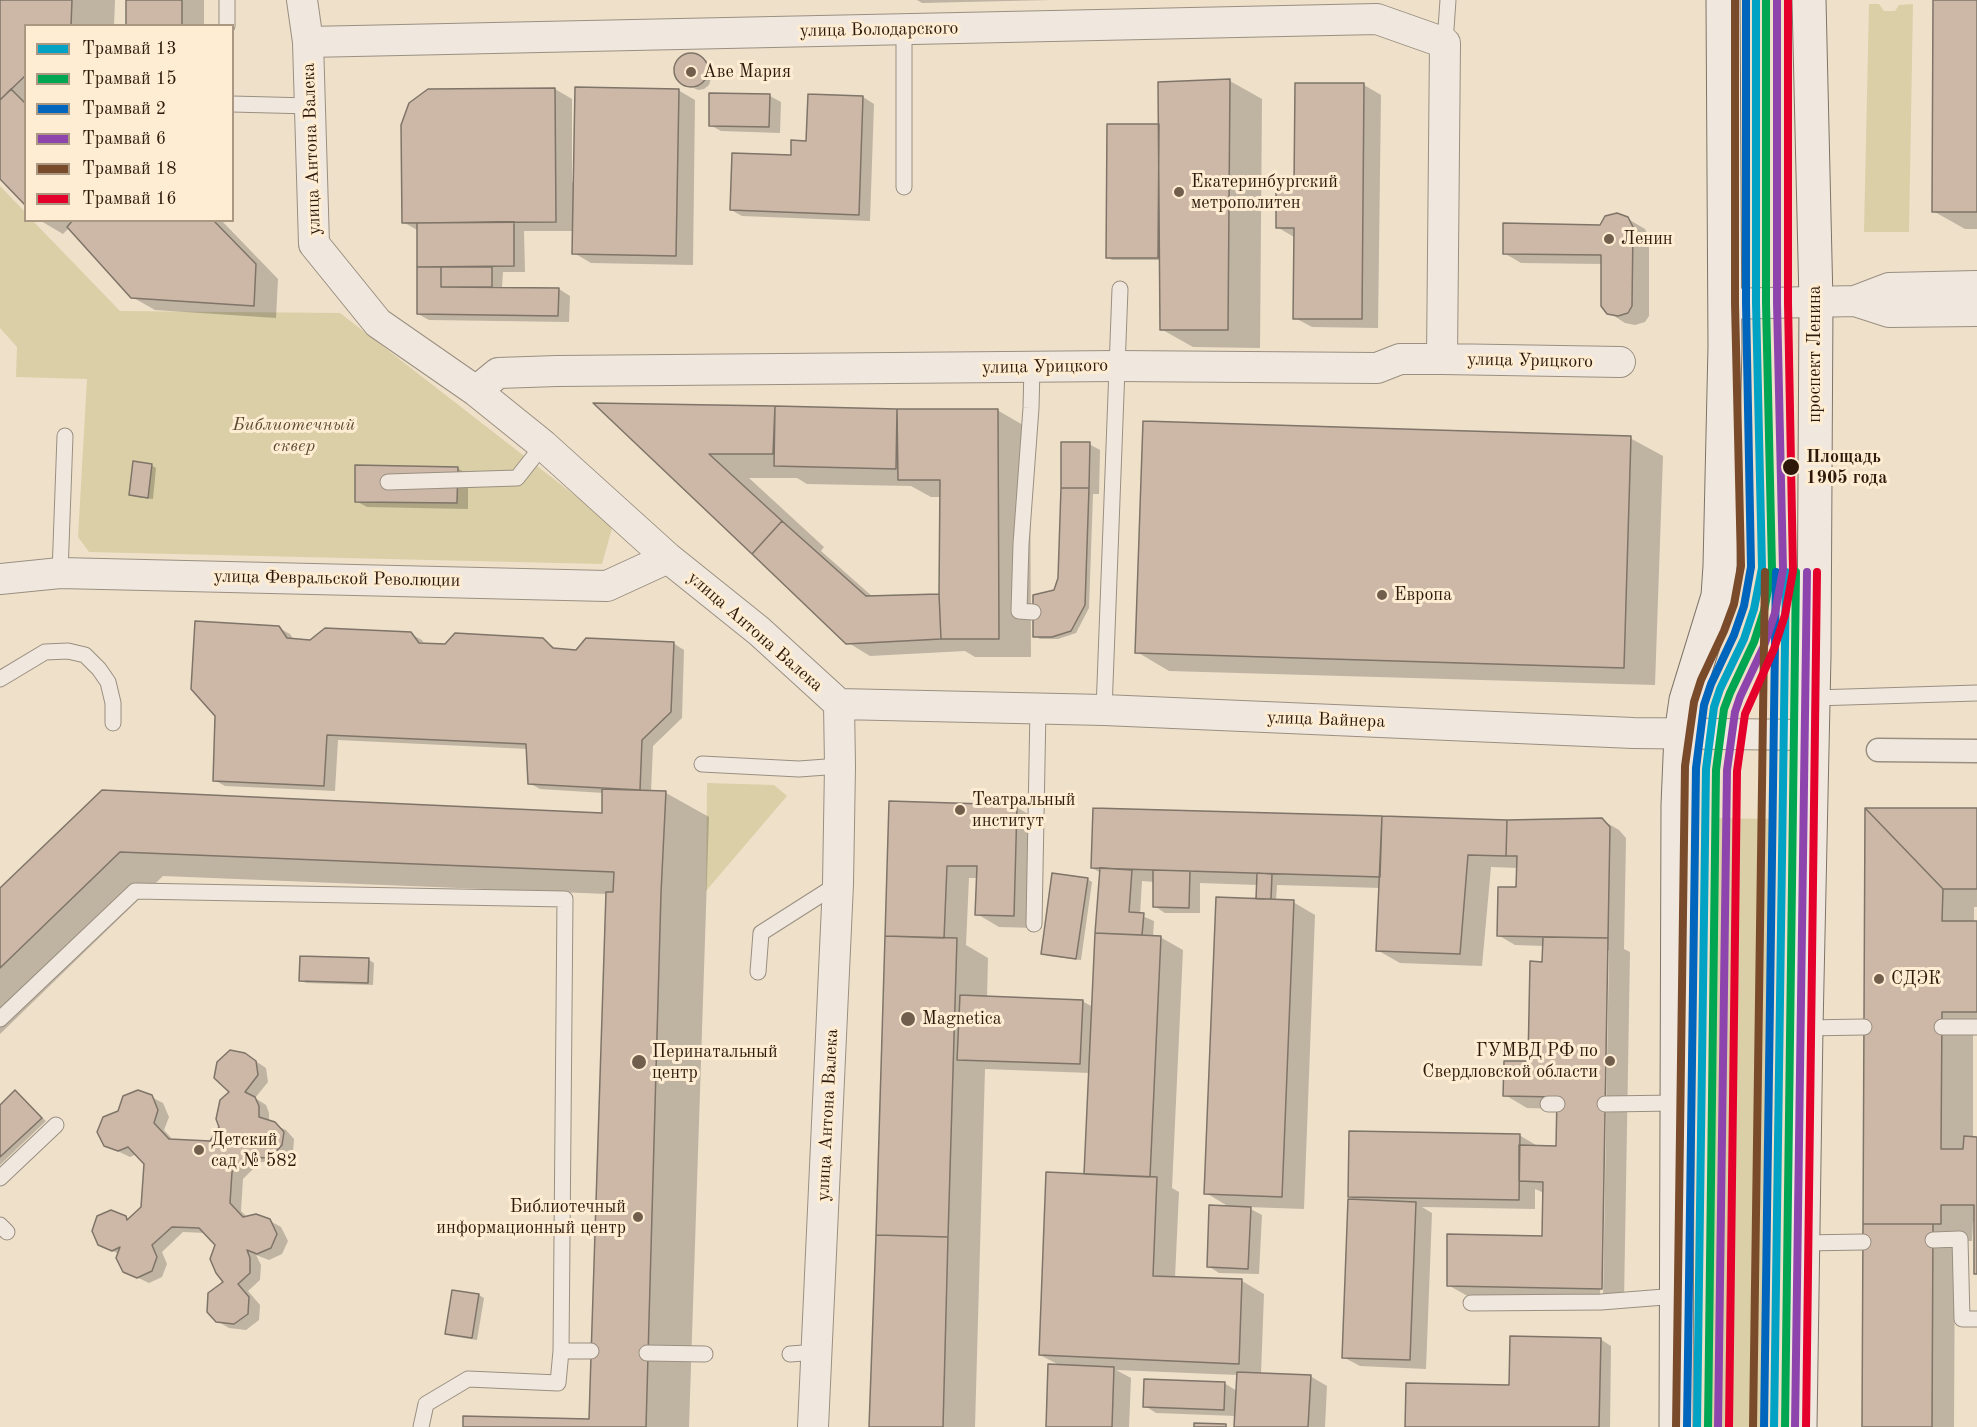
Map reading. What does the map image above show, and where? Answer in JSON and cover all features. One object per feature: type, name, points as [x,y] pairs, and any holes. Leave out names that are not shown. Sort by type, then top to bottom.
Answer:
[{"type":"main road","points":[[1676,1427],[1678,817],[1681,734],[1686,700],[1718,597],[1724,462],[1724,0]]},
{"type":"main road","name":"проспект Ленина","points":[[1800,1427],[1814,698],[1816,302],[1809,0]]},
{"type":"street","name":"улица Антона Валека","points":[[302,0],[308,42],[314,244],[378,323],[476,391],[543,445],[668,558],[759,631],[839,704],[838,884],[804,1353],[813,1427]]},
{"type":"street","name":"улица Володарского","points":[[308,42],[1377,19],[1445,43]]},
{"type":"street","points":[[1442,359],[1445,43]]},
{"type":"street","points":[[1855,301],[1889,288],[1977,286]]},
{"type":"street","points":[[1725,304],[1855,301],[1889,312],[1977,311]]},
{"type":"street","name":"улица Урицкого","points":[[476,391],[498,373],[569,371],[1117,366],[1377,368],[1400,359],[1620,363]]},
{"type":"street","name":"улица Февральской Революции","points":[[0,579],[60,573],[607,586],[668,558]]},
{"type":"street","name":"улица Вайнера","points":[[839,704],[1104,710],[1681,734],[1812,735]]},
{"type":"street","points":[[1878,750],[1977,752]]},
{"type":"lane","points":[[227,0],[227,24]]},
{"type":"lane","points":[[1445,43],[1448,0]]},
{"type":"lane","points":[[903,30],[904,187]]},
{"type":"lane","points":[[234,104],[310,106]]},
{"type":"lane","points":[[1104,710],[1120,289]]},
{"type":"lane","points":[[1032,367],[1019,611],[1033,612]]},
{"type":"lane","points":[[60,573],[65,436]]},
{"type":"lane","points":[[388,482],[517,478],[543,445]]},
{"type":"lane","points":[[0,679],[45,652],[68,651],[85,656],[99,669],[108,682],[113,703],[113,723]]},
{"type":"lane","points":[[1814,698],[1977,693]]},
{"type":"lane","points":[[1034,924],[1038,709]]},
{"type":"lane","points":[[702,764],[799,770],[840,766]]},
{"type":"lane","points":[[758,972],[761,933],[838,884]]},
{"type":"lane","points":[[0,1019],[135,891],[565,899],[561,1351],[558,1383],[468,1378],[426,1404],[421,1427]]},
{"type":"lane","points":[[1942,1027],[1977,1027]]},
{"type":"lane","points":[[1806,1028],[1864,1028]]},
{"type":"lane","points":[[1605,1104],[1677,1103]]},
{"type":"lane","points":[[0,1178],[56,1125]]},
{"type":"lane","points":[[1933,1240],[1960,1239],[1962,1319],[1977,1319]]},
{"type":"lane","points":[[1803,1244],[1863,1242]]},
{"type":"lane","points":[[1472,1303],[1601,1302],[1677,1296]]},
{"type":"lane","points":[[561,1351],[591,1351]]},
{"type":"lane","points":[[647,1353],[705,1353]]},
{"type":"green space","points":[[1869,4],[1879,4],[1884,11],[1895,11],[1899,5],[1913,4],[1909,232],[1864,232]]},
{"type":"green space","name":"Библиотечный сквер","points":[[0,186],[24,211],[24,222],[34,222],[120,311],[340,313],[613,525],[602,564],[89,552],[78,537],[87,379],[16,377],[17,347],[0,328]]},
{"type":"green space","points":[[707,783],[774,785],[787,796],[706,891]]},
{"type":"green space","points":[[1714,818],[1772,819],[1761,1427],[1705,1427]]},
{"type":"building","points":[[0,0],[72,0],[71,24],[24,24],[24,77],[0,100]]},
{"type":"building","points":[[126,0],[182,0],[182,24],[126,24]]},
{"type":"building","points":[[1933,0],[1977,0],[1977,212],[1932,212]]},
{"type":"building","name":"Аве Мария","points":[[691,53],[703,58],[708,70],[703,82],[691,87],[679,82],[674,70],[679,58]]},
{"type":"building","points":[[1230,79],[1228,330],[1160,330],[1158,82]]},
{"type":"building","points":[[1295,83],[1364,83],[1362,319],[1293,319],[1294,228],[1276,228],[1276,184],[1294,184]]},
{"type":"building","points":[[575,87],[679,89],[676,256],[572,254]]},
{"type":"building","points":[[555,88],[556,222],[402,223],[401,125],[409,103],[428,89]]},
{"type":"building","points":[[11,89],[24,102],[24,204],[0,179],[0,100]]},
{"type":"building","points":[[709,93],[770,94],[769,127],[709,126]]},
{"type":"building","points":[[808,94],[863,96],[859,215],[730,210],[732,153],[791,155],[791,140],[806,141]]},
{"type":"building","points":[[1107,124],[1159,124],[1158,258],[1106,258]]},
{"type":"building","points":[[1617,213],[1628,217],[1633,227],[1632,306],[1628,313],[1618,316],[1607,314],[1601,306],[1601,255],[1503,254],[1503,223],[1600,225],[1605,216]]},
{"type":"building","points":[[71,222],[215,222],[256,264],[254,306],[131,298],[67,227]]},
{"type":"building","points":[[514,222],[514,266],[417,267],[417,223]]},
{"type":"building","points":[[417,267],[441,267],[441,287],[559,288],[558,316],[417,314]]},
{"type":"building","points":[[441,267],[492,267],[492,287],[441,287]]},
{"type":"building","points":[[593,403],[775,406],[773,454],[709,454],[782,521],[752,554]]},
{"type":"building","points":[[775,406],[897,409],[896,469],[774,466]]},
{"type":"building","points":[[897,409],[998,409],[999,639],[941,639],[940,480],[898,480]]},
{"type":"building","name":"Европа","points":[[1143,421],[1631,436],[1624,668],[1135,653]]},
{"type":"building","points":[[1061,442],[1090,442],[1089,488],[1061,488]]},
{"type":"building","points":[[133,461],[152,464],[148,498],[129,495]]},
{"type":"building","points":[[355,465],[458,467],[457,503],[355,502]]},
{"type":"building","points":[[1061,488],[1089,488],[1085,605],[1071,631],[1052,637],[1033,637],[1033,595],[1054,590],[1058,578]]},
{"type":"building","points":[[782,521],[866,596],[939,594],[941,639],[846,644],[752,554]]},
{"type":"building","points":[[195,621],[279,626],[287,638],[310,640],[325,628],[411,632],[419,643],[445,644],[455,633],[543,638],[553,648],[576,650],[586,638],[674,642],[671,712],[642,740],[640,790],[528,784],[526,744],[327,735],[324,786],[213,781],[215,716],[191,689]]},
{"type":"building","points":[[602,789],[666,791],[646,1427],[463,1427],[463,1416],[589,1419],[606,892],[613,892],[614,872],[120,852],[0,968],[0,888],[102,790],[602,813]]},
{"type":"building","points":[[889,801],[1017,805],[1014,916],[975,915],[977,866],[947,866],[944,938],[885,936]]},
{"type":"building","points":[[1093,808],[1382,816],[1380,877],[1091,868]]},
{"type":"building","points":[[1865,808],[1943,889],[1942,921],[1977,921],[1977,1012],[1942,1012],[1941,1149],[1963,1149],[1964,1136],[1977,1137],[1977,1274],[1974,1274],[1974,1205],[1941,1205],[1941,1224],[1863,1224]]},
{"type":"building","points":[[1865,808],[1977,808],[1977,889],[1943,889]]},
{"type":"building","points":[[1382,816],[1507,820],[1506,856],[1468,855],[1460,954],[1376,951]]},
{"type":"building","points":[[1602,818],[1610,827],[1608,938],[1497,936],[1498,887],[1516,887],[1517,856],[1506,856],[1507,820]]},
{"type":"building","points":[[1100,868],[1132,870],[1129,912],[1144,913],[1142,935],[1095,933]]},
{"type":"building","points":[[1153,870],[1190,871],[1189,908],[1153,907]]},
{"type":"building","points":[[1052,873],[1088,878],[1076,959],[1041,954]]},
{"type":"building","points":[[1257,873],[1272,874],[1271,899],[1256,899]]},
{"type":"building","points":[[1216,897],[1294,900],[1282,1197],[1204,1194]]},
{"type":"building","points":[[1095,933],[1161,936],[1150,1177],[1084,1174]]},
{"type":"building","points":[[885,936],[957,938],[948,1237],[876,1235]]},
{"type":"building","points":[[1543,937],[1608,938],[1602,1289],[1447,1286],[1447,1234],[1542,1236],[1543,1182],[1519,1181],[1519,1145],[1556,1146],[1557,1097],[1503,1096],[1504,1061],[1528,1061],[1530,961],[1542,962]]},
{"type":"building","points":[[300,956],[369,958],[368,983],[299,981]]},
{"type":"building","points":[[960,995],[1083,1000],[1080,1064],[957,1060]]},
{"type":"building","points":[[230,1050],[245,1053],[256,1061],[258,1075],[245,1092],[255,1097],[259,1106],[259,1117],[275,1122],[284,1132],[282,1145],[270,1158],[248,1157],[232,1172],[230,1203],[243,1217],[256,1214],[270,1219],[277,1234],[271,1248],[257,1254],[247,1250],[250,1258],[250,1273],[238,1284],[249,1297],[248,1314],[234,1324],[216,1322],[207,1312],[208,1293],[223,1282],[210,1259],[215,1245],[199,1228],[172,1227],[152,1245],[157,1257],[152,1271],[137,1278],[123,1272],[116,1258],[120,1247],[112,1251],[98,1245],[92,1231],[97,1216],[111,1210],[126,1216],[127,1220],[141,1207],[144,1164],[128,1147],[118,1151],[104,1146],[97,1132],[103,1117],[118,1111],[123,1096],[138,1090],[152,1095],[158,1110],[154,1123],[169,1139],[210,1141],[219,1127],[216,1119],[220,1100],[229,1092],[214,1078],[217,1062]]},
{"type":"building","points":[[15,1090],[42,1118],[0,1157],[0,1105]]},
{"type":"building","points":[[1349,1131],[1520,1134],[1519,1200],[1348,1197]]},
{"type":"building","points":[[1046,1172],[1157,1177],[1153,1276],[1242,1279],[1239,1364],[1039,1355]]},
{"type":"building","points":[[1348,1199],[1416,1202],[1410,1360],[1342,1358]]},
{"type":"building","points":[[1209,1205],[1251,1207],[1248,1269],[1207,1267]]},
{"type":"building","points":[[1863,1224],[1933,1224],[1932,1427],[1862,1427]]},
{"type":"building","points":[[876,1235],[948,1237],[943,1427],[869,1427]]},
{"type":"building","points":[[452,1290],[479,1294],[472,1338],[445,1334]]},
{"type":"building","points":[[1510,1336],[1601,1338],[1599,1427],[1405,1427],[1406,1383],[1509,1385]]},
{"type":"building","points":[[1048,1364],[1114,1367],[1112,1427],[1046,1427]]},
{"type":"building","points":[[1237,1372],[1311,1375],[1308,1427],[1234,1427]]},
{"type":"building","points":[[1144,1379],[1225,1382],[1224,1410],[1143,1407]]},
{"type":"building","points":[[1194,1423],[1226,1424],[1226,1427],[1194,1427]]},
{"type":"tram line","name":"18","points":[[1676,1427],[1685,766],[1694,702],[1701,680],[1734,604],[1741,566],[1735,303],[1735,0]]},
{"type":"tram line","name":"2","points":[[1687,1427],[1696,768],[1704,705],[1744,606],[1751,567],[1746,303],[1746,0]]},
{"type":"tram line","name":"13","points":[[1697,1427],[1706,769],[1714,707],[1744,639],[1754,609],[1762,568],[1756,303],[1756,0]]},
{"type":"tram line","name":"15","points":[[1708,1427],[1716,770],[1724,709],[1754,642],[1764,611],[1772,569],[1766,303],[1766,0]]},
{"type":"tram line","name":"6","points":[[1718,1427],[1727,770],[1735,712],[1764,646],[1775,613],[1783,570],[1777,303],[1777,0]]},
{"type":"tram line","name":"16","points":[[1729,1427],[1737,771],[1745,714],[1774,649],[1785,615],[1793,571],[1788,303],[1788,0]]},
{"type":"tram line","name":"18","points":[[1753,1427],[1765,572]]},
{"type":"tram line","name":"2","points":[[1764,1427],[1776,572]]},
{"type":"tram line","name":"13","points":[[1774,1427],[1786,572]]},
{"type":"tram line","name":"15","points":[[1785,1427],[1796,572]]},
{"type":"tram line","name":"6","points":[[1795,1427],[1807,572]]},
{"type":"tram line","name":"16","points":[[1806,1427],[1817,572]]},
{"type":"place","name":"Аве Мария","points":[[691,72]]},
{"type":"place","name":"Екатеринбургский метрополитен","points":[[1179,192]]},
{"type":"place","name":"Ленин","points":[[1609,239]]},
{"type":"place","name":"Площадь 1905 года","points":[[1791,467]]},
{"type":"place","name":"Европа","points":[[1382,595]]},
{"type":"place","name":"Театральный институт","points":[[960,810]]},
{"type":"place","name":"СДЭК","points":[[1879,979]]},
{"type":"place","name":"Magnetica","points":[[908,1019]]},
{"type":"place","name":"ГУМВД РФ по Свердловской области","points":[[1610,1061]]},
{"type":"place","name":"Перинатальный центр","points":[[639,1062]]},
{"type":"place","name":"Детский сад № 582","points":[[199,1150]]},
{"type":"place","name":"Библиотечный информационный центр","points":[[638,1217]]}]
